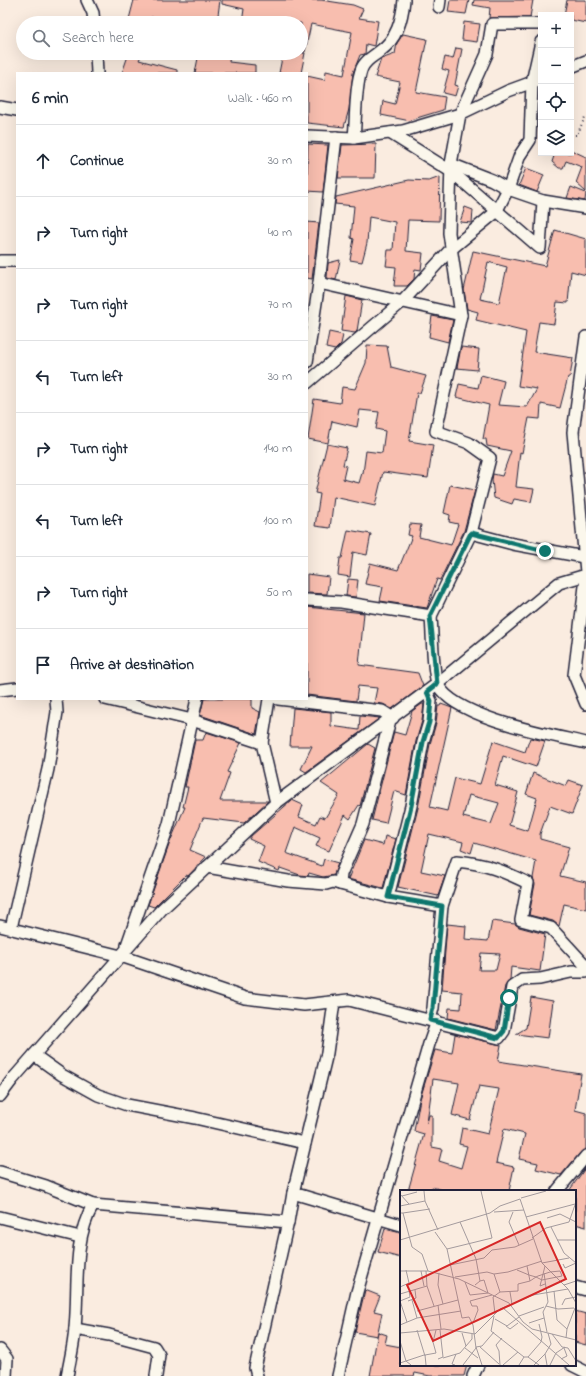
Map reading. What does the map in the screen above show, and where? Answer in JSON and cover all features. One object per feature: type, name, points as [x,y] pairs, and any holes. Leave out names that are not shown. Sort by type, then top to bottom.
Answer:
[{"type":"street","points":[[87,0],[93,16]]},
{"type":"street","points":[[354,138],[362,67],[370,57],[390,42],[395,35],[400,23],[404,0]]},
{"type":"street","points":[[538,24],[492,24],[487,54],[460,114],[451,168],[449,233],[450,250],[461,315],[436,431],[469,443],[490,458],[471,533],[430,616],[437,684],[445,695],[461,706],[499,722],[586,743]]},
{"type":"street","points":[[308,382],[403,300],[450,250],[496,212],[508,189],[520,155],[530,140],[540,48]]},
{"type":"street","points":[[96,60],[97,72]]},
{"type":"street","points":[[574,66],[586,61]]},
{"type":"street","points":[[308,136],[354,138],[403,132],[460,114],[508,91],[537,80]]},
{"type":"street","points":[[0,107],[16,110]]},
{"type":"street","points":[[390,133],[451,168],[492,180],[508,189],[543,201],[586,208]]},
{"type":"street","points":[[308,356],[320,283],[336,137]]},
{"type":"street","points":[[451,168],[496,212],[540,248],[543,201]]},
{"type":"street","points":[[0,261],[16,261]]},
{"type":"street","points":[[320,283],[403,300],[461,315]]},
{"type":"street","points":[[0,1096],[12,1080],[161,910],[276,803],[427,692],[559,583],[586,573],[573,432],[586,337]]},
{"type":"street","points":[[471,533],[513,544],[584,557]]},
{"type":"street","points":[[586,578],[582,647],[574,675],[586,704]]},
{"type":"street","points":[[308,600],[341,602],[430,616]]},
{"type":"street","points":[[0,690],[16,688]]},
{"type":"street","points":[[388,897],[411,806],[423,742],[429,722],[431,701],[427,692]]},
{"type":"street","points":[[11,928],[48,769],[57,712],[56,700]]},
{"type":"street","points":[[109,700],[192,720],[262,743]]},
{"type":"street","points":[[121,956],[130,938],[169,824],[197,700]]},
{"type":"street","points":[[269,700],[262,743],[276,803]]},
{"type":"street","points":[[287,700],[382,711],[392,719]]},
{"type":"street","points":[[340,884],[341,874],[363,824],[392,719]]},
{"type":"street","points":[[338,1376],[357,1292],[429,1044],[434,1021],[433,1008],[442,906],[457,861],[482,864],[500,870],[528,883],[522,920],[551,928],[586,966]]},
{"type":"street","points":[[207,867],[288,881],[326,884],[333,882],[388,897],[442,906]]},
{"type":"street","points":[[0,926],[121,956],[245,998],[304,1005],[349,1000],[498,1038],[504,1031],[512,987],[522,980],[540,979],[571,972],[586,972]]},
{"type":"street","points":[[257,1376],[255,1368],[288,1222],[293,1193],[327,1052],[334,1002]]},
{"type":"street","points":[[34,1055],[62,1075],[98,1095],[127,1106],[195,1118],[305,1143]]},
{"type":"street","points":[[558,1190],[586,1156]]},
{"type":"street","points":[[0,1172],[46,1186],[94,1205],[288,1222]]},
{"type":"street","points":[[293,1193],[400,1225]]},
{"type":"street","points":[[67,1376],[75,1329],[80,1238],[88,1215],[94,1205]]},
{"type":"street","points":[[0,1218],[80,1238]]},
{"type":"street","points":[[576,1287],[586,1290]]},
{"type":"street","points":[[75,1329],[109,1335],[154,1347],[159,1354],[156,1376]]},
{"type":"street","points":[[0,1350],[7,1358],[6,1376]]},
{"type":"street","points":[[473,1376],[478,1366]]},
{"type":"street","points":[[574,1366],[586,1372]]},
{"type":"path","points":[[574,135],[577,135],[586,115]]},
{"type":"building","points":[[134,0],[220,0],[218,16],[130,16]]},
{"type":"building","points":[[222,0],[321,0],[353,5],[363,9],[359,18],[378,21],[374,46],[366,44],[365,54],[360,55],[353,73],[349,109],[344,127],[308,123],[308,76],[325,80],[326,71],[344,75],[352,32],[311,24],[308,38],[308,16],[243,16],[244,9],[222,4]]},
{"type":"building","points":[[450,0],[469,0],[466,14],[448,12]]},
{"type":"building","points":[[474,0],[533,0],[530,17],[489,18],[490,8],[473,5]]},
{"type":"building","points":[[567,0],[586,0],[586,23],[574,21],[574,12],[565,12]]},
{"type":"building","points":[[464,22],[480,24],[477,42],[462,40]]},
{"type":"building","points":[[403,34],[427,39],[416,92],[445,97],[443,110],[410,121],[381,115],[383,101],[395,104],[400,82],[375,77],[381,59],[395,54],[397,43]]},
{"type":"building","points":[[456,48],[462,49],[455,85],[458,86],[455,96],[443,93],[449,71],[442,69],[445,57],[453,59]]},
{"type":"building","points":[[127,60],[139,60],[177,70],[177,72],[122,72]]},
{"type":"building","points":[[198,60],[229,60],[229,62],[255,65],[255,72],[195,72]]},
{"type":"building","points":[[282,60],[304,60],[301,72],[279,72]]},
{"type":"building","points":[[308,144],[328,145],[323,192],[308,191]]},
{"type":"building","points":[[376,144],[375,178],[338,178],[342,145]]},
{"type":"building","points":[[574,151],[586,157],[586,192],[576,183],[582,167],[566,161],[563,168],[559,168],[552,162],[554,156],[574,156]]},
{"type":"building","points":[[526,168],[544,175],[537,192],[519,185]]},
{"type":"building","points":[[440,177],[439,221],[408,220],[406,251],[423,253],[421,270],[415,269],[414,279],[407,286],[394,286],[396,267],[386,266],[388,250],[393,250],[395,222],[369,217],[367,243],[362,262],[350,260],[354,239],[351,238],[354,206],[335,204],[336,197],[409,180],[429,181]]},
{"type":"building","points":[[571,187],[586,193],[585,201],[567,198]]},
{"type":"building","points":[[465,207],[473,210],[472,223],[460,222]]},
{"type":"building","points":[[308,222],[319,223],[312,279],[308,278]]},
{"type":"building","points":[[555,230],[586,239],[586,275],[571,271],[568,303],[557,302],[554,324],[539,322],[534,352],[573,358],[570,377],[568,377],[560,408],[541,404],[540,419],[529,418],[522,453],[520,452],[516,487],[534,489],[531,502],[514,499],[512,504],[494,498],[492,480],[493,474],[502,476],[511,451],[487,446],[486,439],[483,439],[489,405],[456,397],[459,384],[478,388],[481,375],[504,381],[498,405],[527,407],[537,389],[518,386],[526,332],[476,320],[478,312],[467,309],[464,290],[473,251],[545,266]],"holes":[[[488,262],[507,267],[499,303],[480,299]]]},
{"type":"building","points":[[340,260],[336,280],[327,278],[328,263]]},
{"type":"building","points":[[346,296],[362,300],[357,331],[355,333],[341,331]]},
{"type":"building","points":[[432,316],[453,320],[448,342],[429,337]]},
{"type":"building","points":[[329,332],[343,335],[341,344],[335,350],[326,348]]},
{"type":"building","points":[[367,345],[387,346],[391,367],[426,376],[420,393],[417,393],[409,441],[433,445],[428,478],[383,472],[375,506],[334,497],[330,528],[315,526],[320,494],[315,493],[327,444],[347,448],[343,465],[346,466],[343,479],[359,483],[363,473],[366,451],[382,453],[385,431],[376,429],[379,412],[360,410],[357,427],[332,421],[328,443],[308,439],[314,399],[340,403],[342,387],[355,389],[366,363]]},
{"type":"building","points":[[461,347],[479,349],[477,370],[457,368]]},
{"type":"building","points":[[450,485],[475,490],[464,531],[440,580],[437,579],[427,608],[380,601],[383,587],[365,584],[370,563],[398,570],[412,536],[408,535],[410,524],[421,525],[419,537],[451,545],[458,524],[449,522],[450,515],[444,513]]},
{"type":"building","points":[[348,530],[371,534],[367,555],[353,552],[350,577],[338,575],[340,558],[342,558]]},
{"type":"building","points":[[308,574],[329,577],[327,594],[308,593]]},
{"type":"building","points":[[348,579],[358,580],[356,597],[346,596]]},
{"type":"building","points":[[308,607],[364,613],[359,665],[418,673],[423,686],[392,709],[383,704],[374,703],[377,688],[358,686],[356,701],[308,695]]},
{"type":"building","points":[[204,700],[252,700],[252,708],[260,712],[256,734],[200,715]]},
{"type":"building","points":[[424,704],[422,721],[416,741],[406,795],[394,791],[386,823],[372,820],[394,732],[405,735],[412,711]]},
{"type":"building","points":[[441,704],[452,708],[430,807],[447,811],[455,778],[480,784],[493,741],[525,752],[530,738],[545,741],[536,767],[503,756],[495,785],[518,792],[509,825],[528,831],[537,798],[526,794],[533,773],[566,786],[569,780],[583,785],[572,814],[550,806],[540,834],[540,839],[569,847],[560,876],[586,882],[586,909],[564,904],[559,926],[553,921],[529,915],[535,884],[533,878],[536,861],[474,843],[471,853],[461,849],[463,842],[429,834],[421,871],[445,876],[438,896],[398,887],[418,808],[430,744],[436,723],[438,706]],"holes":[[[469,795],[499,803],[491,824],[463,817]]]},
{"type":"building","points":[[293,708],[331,712],[331,726],[359,730],[360,716],[380,718],[306,772],[301,769],[312,746],[290,746]]},
{"type":"building","points":[[206,732],[241,743],[227,772],[230,773],[220,801],[268,801],[244,823],[203,818],[190,850],[206,857],[188,876],[186,875],[154,907],[148,905],[170,842],[185,807],[183,807],[188,787],[185,787],[195,740],[203,740]]},
{"type":"building","points":[[368,744],[375,748],[360,806],[359,805],[350,819],[345,815],[329,851],[316,846],[320,838],[295,827],[286,853],[322,866],[324,859],[338,863],[334,875],[323,877],[309,873],[308,876],[300,875],[280,868],[279,871],[258,862],[264,846],[249,839],[251,836],[292,800],[303,805],[299,817],[316,824],[320,816],[325,818],[339,795],[321,783]]},
{"type":"building","points":[[385,836],[396,839],[383,888],[348,879],[364,840],[383,845]]},
{"type":"building","points":[[492,921],[515,924],[519,927],[545,934],[540,971],[511,967],[510,980],[505,986],[496,1030],[448,1018],[449,1008],[461,1009],[462,992],[442,990],[447,924],[466,926],[465,939],[488,941]],"holes":[[[481,953],[500,954],[496,970],[479,970]]]},
{"type":"building","points":[[531,997],[553,1001],[548,1038],[516,1034],[526,1028]]},
{"type":"building","points":[[455,1034],[501,1045],[498,1061],[581,1074],[575,1110],[586,1113],[586,1149],[581,1152],[561,1175],[536,1169],[538,1163],[519,1159],[525,1134],[504,1129],[496,1163],[514,1167],[509,1190],[443,1190],[432,1187],[430,1190],[408,1190],[424,1134],[414,1131],[420,1099],[435,1050],[452,1053]],"holes":[[[433,1079],[459,1083],[452,1115],[470,1120],[479,1086],[499,1089],[488,1134],[462,1128],[459,1144],[467,1146],[461,1168],[439,1161],[442,1149],[432,1147],[432,1115],[429,1115],[427,1123]]]},
{"type":"building","points":[[586,1167],[586,1227],[576,1224],[576,1190],[570,1190]]},
{"type":"building","points":[[385,1229],[400,1233],[400,1258],[378,1252]]},
{"type":"building","points":[[365,1290],[380,1296],[374,1311],[382,1313],[377,1336],[355,1332]]},
{"type":"building","points":[[576,1311],[586,1314],[586,1345],[576,1342]]},
{"type":"building","points":[[378,1332],[387,1335],[385,1344],[400,1347],[400,1366],[467,1366],[464,1376],[430,1376],[415,1373],[414,1376],[370,1376]]},
{"type":"route","points":[[509,998],[504,1031],[498,1038],[478,1031],[430,1020],[433,1008],[442,906],[388,897],[416,786],[423,742],[429,722],[431,701],[427,692],[437,684],[430,616],[471,533],[502,542],[545,551]]}]
